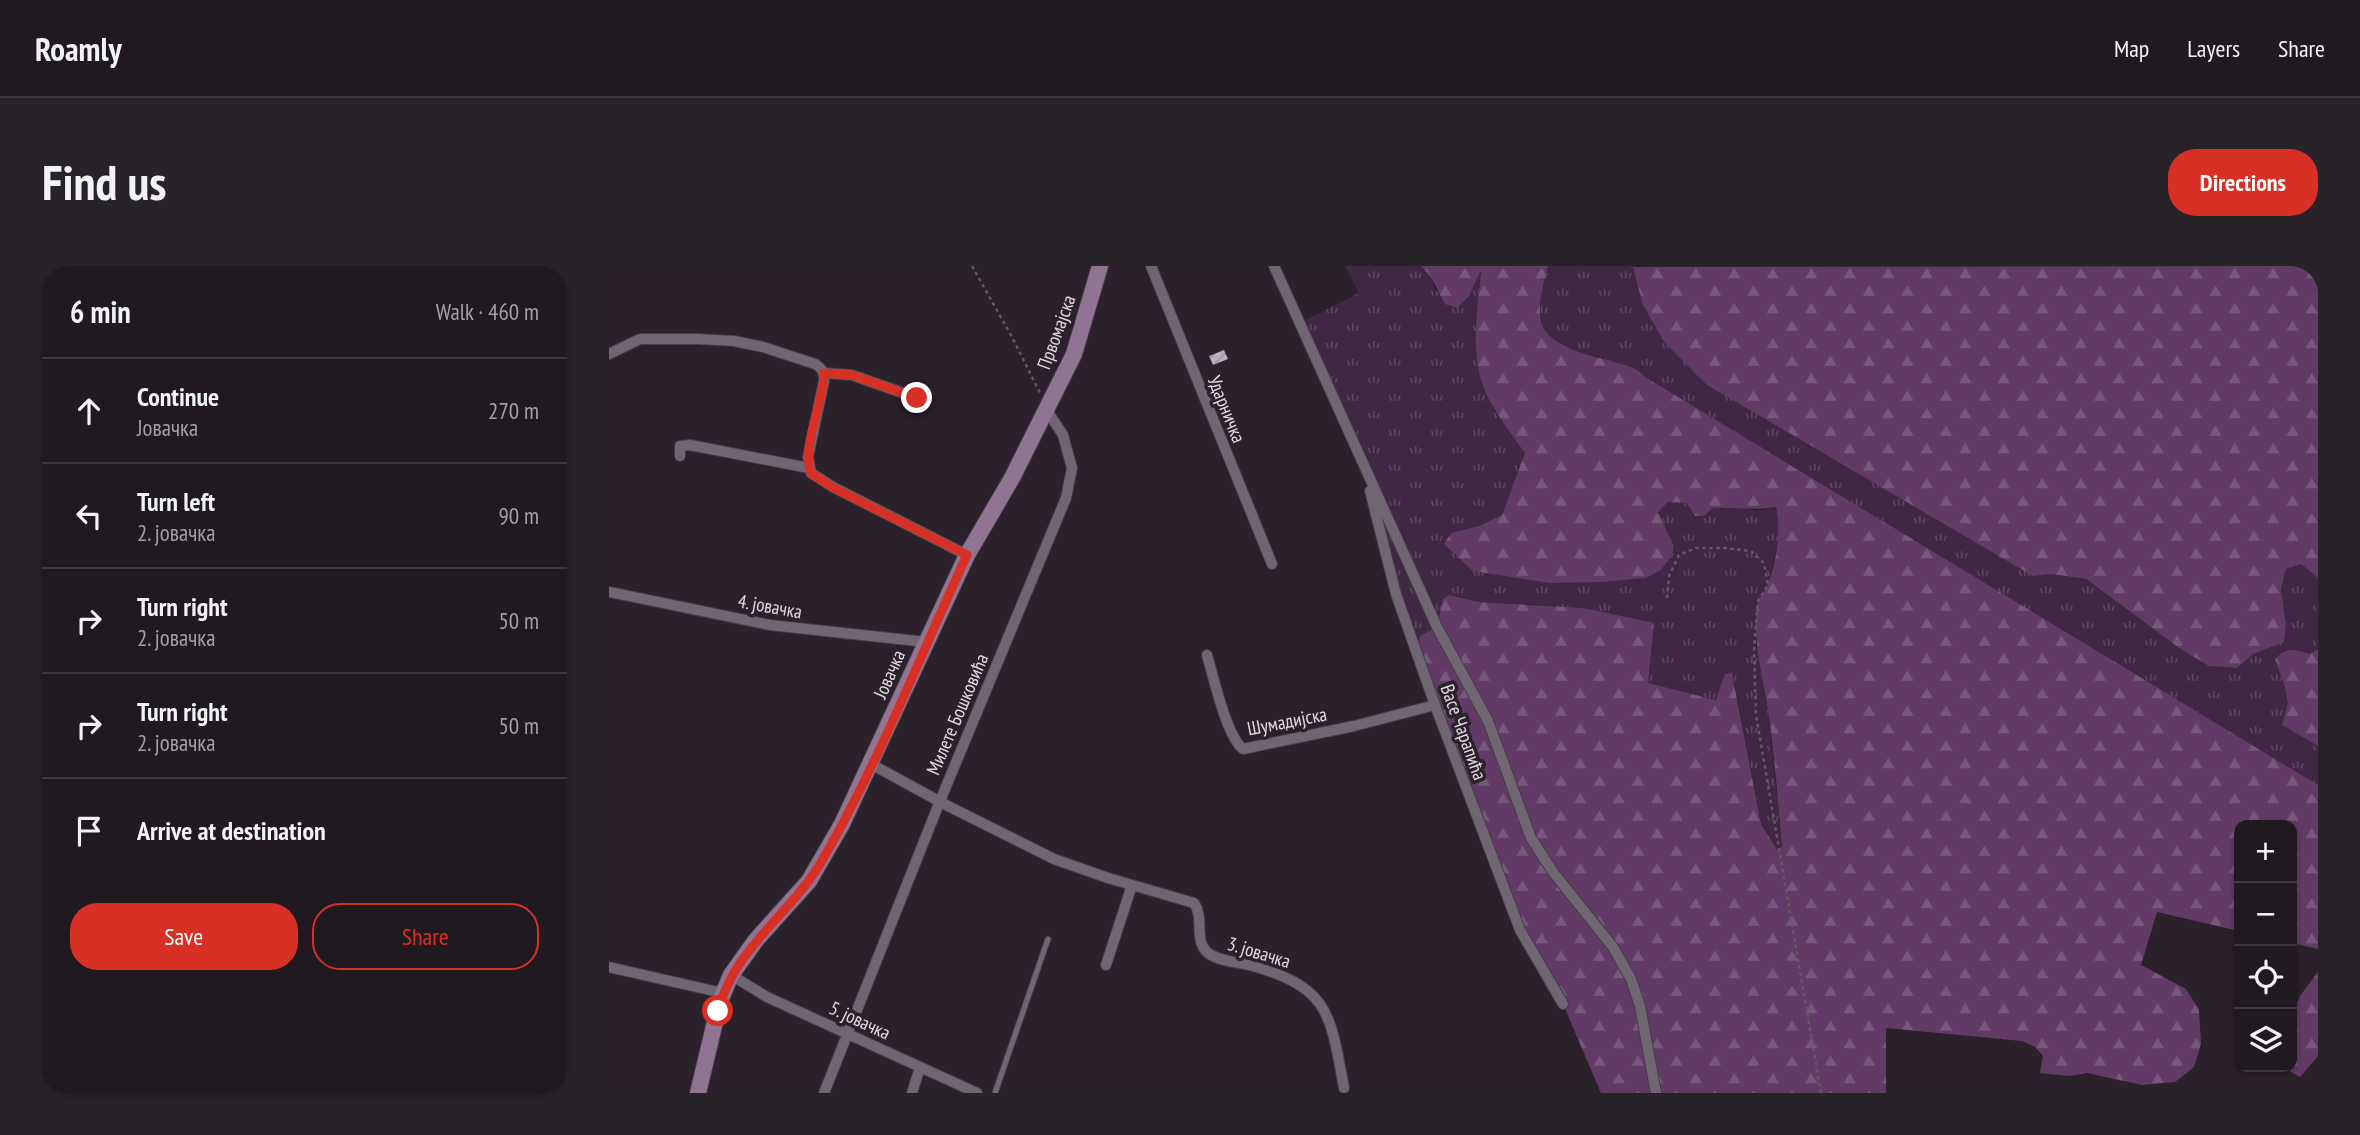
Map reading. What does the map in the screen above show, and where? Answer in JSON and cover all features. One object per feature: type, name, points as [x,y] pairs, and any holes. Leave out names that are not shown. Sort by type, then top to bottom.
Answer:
[{"type":"main road","name":"Првомајска","points":[[1046,409],[1074,355],[1100,266]]},
{"type":"main road","name":"Јовачка","points":[[698,1093],[723,993],[731,975],[756,940],[809,881],[842,824],[967,555],[1012,478],[1046,409]]},
{"type":"street","name":"Ударничка","points":[[1151,266],[1272,564]]},
{"type":"street","points":[[1274,266],[1362,461]]},
{"type":"street","points":[[609,354],[647,338],[734,341],[763,347],[815,364],[824,373],[823,391],[808,457],[811,473],[832,487],[967,555]]},
{"type":"street","points":[[824,373],[852,375],[917,398]]},
{"type":"street","name":"Милете Бошковића","points":[[824,1093],[846,1032],[1066,498],[1072,468],[1063,435],[1046,409]]},
{"type":"street","points":[[680,456],[680,446],[690,445],[809,467]]},
{"type":"street","name":"Васе Чарапића","points":[[1362,461],[1437,627],[1488,722],[1531,838],[1553,872],[1613,947],[1631,979],[1640,1006],[1656,1093]]},
{"type":"street","name":"Васе Чарапића","points":[[1362,461],[1397,594],[1435,705],[1520,930],[1563,1004]]},
{"type":"street","name":"4. јовачка","points":[[609,592],[770,625],[926,642]]},
{"type":"street","name":"Шумадијска","points":[[1207,655],[1229,726],[1237,744],[1243,749],[1354,726],[1435,705]]},
{"type":"street","name":"3. јовачка","points":[[871,764],[1054,859],[1194,903],[1200,916],[1201,942],[1212,956],[1277,973],[1311,992],[1328,1017],[1343,1088]]},
{"type":"street","points":[[1106,965],[1132,885]]},
{"type":"street","points":[[609,967],[723,993]]},
{"type":"street","name":"5. јовачка","points":[[731,975],[767,997],[977,1093]]},
{"type":"street","points":[[912,1093],[920,1067]]},
{"type":"lane","points":[[995,1093],[1048,939]]},
{"type":"path","points":[[972,266],[1012,337],[1046,409]]},
{"type":"path","points":[[1667,598],[1669,576],[1679,555],[1696,548],[1751,551],[1764,563],[1768,585],[1758,601],[1754,650],[1756,715],[1821,1093]]},
{"type":"green space","points":[[1345,266],[1421,266],[1431,277],[1436,291],[1469,295],[1481,267],[1476,333],[1479,372],[1491,404],[1525,453],[1502,516],[1479,526],[1451,533],[1550,583],[1604,582],[1645,578],[1674,546],[1658,512],[1668,502],[1687,503],[1696,516],[1711,508],[1738,507],[1757,511],[1776,507],[1780,521],[1779,539],[1768,585],[1758,601],[1755,640],[1769,718],[1782,845],[1776,850],[1761,824],[1735,684],[1725,675],[1717,700],[1647,683],[1537,605],[1478,602],[1449,595],[1437,627],[1428,633],[1417,653],[1362,461],[1300,323],[1359,293]]},
{"type":"green space","points":[[1421,266],[1548,266],[1541,295],[1540,318],[1546,332],[1553,339],[1582,353],[1637,370],[2318,785],[2318,949],[2297,944],[2297,820],[2234,820],[2234,930],[2157,912],[2141,965],[2186,989],[2199,1010],[2201,1044],[2194,1067],[2175,1082],[2142,1085],[2087,1073],[2069,1076],[2040,1073],[2043,1056],[2035,1047],[2022,1041],[1886,1028],[1886,1093],[1601,1093],[1563,1004],[1520,930],[1417,653],[1420,636],[1437,627],[1443,599],[1449,595],[1478,602],[1583,608],[1654,623],[1648,683],[1716,700],[1725,674],[1732,673],[1761,824],[1777,850],[1782,846],[1769,717],[1757,647],[1756,619],[1758,602],[1767,586],[1775,558],[1778,516],[1776,507],[1712,508],[1704,516],[1695,516],[1687,503],[1668,502],[1658,512],[1674,546],[1672,555],[1661,570],[1645,578],[1550,583],[1473,571],[1444,544],[1451,533],[1479,526],[1502,515],[1525,453],[1492,405],[1479,373],[1476,335],[1481,270],[1469,296],[1457,308],[1445,304],[1431,277]]},
{"type":"green space","points":[[1548,266],[1634,266],[2033,576],[2051,574],[2085,579],[2179,648],[2237,668],[2253,654],[2284,642],[2286,624],[2281,590],[2286,569],[2301,564],[2318,578],[2318,649],[2310,654],[2294,650],[2275,659],[2288,703],[2282,725],[2318,746],[2318,785],[1633,368],[1582,353],[1553,339],[1546,332],[1540,318],[1541,295]]},
{"type":"green space","points":[[2318,266],[2318,578],[2301,564],[2286,569],[2281,590],[2286,624],[2284,642],[2253,654],[2237,668],[2209,666],[2179,648],[2086,579],[2051,574],[2033,576],[1707,385],[1664,342],[1643,305],[1633,267]]},
{"type":"green space","points":[[2318,649],[2318,746],[2282,725],[2288,703],[2275,659],[2288,651],[2310,654]]},
{"type":"green space","points":[[2318,972],[2318,1056],[2300,1077],[2292,1072],[2297,1072],[2297,1003]]},
{"type":"building","points":[[1224,350],[1228,359],[1213,365],[1209,356]]},
{"type":"route","points":[[718,1011],[731,975],[745,954],[803,889],[828,850],[858,793],[967,555],[818,480],[811,473],[808,457],[823,391],[824,373],[852,375],[917,398]]}]
